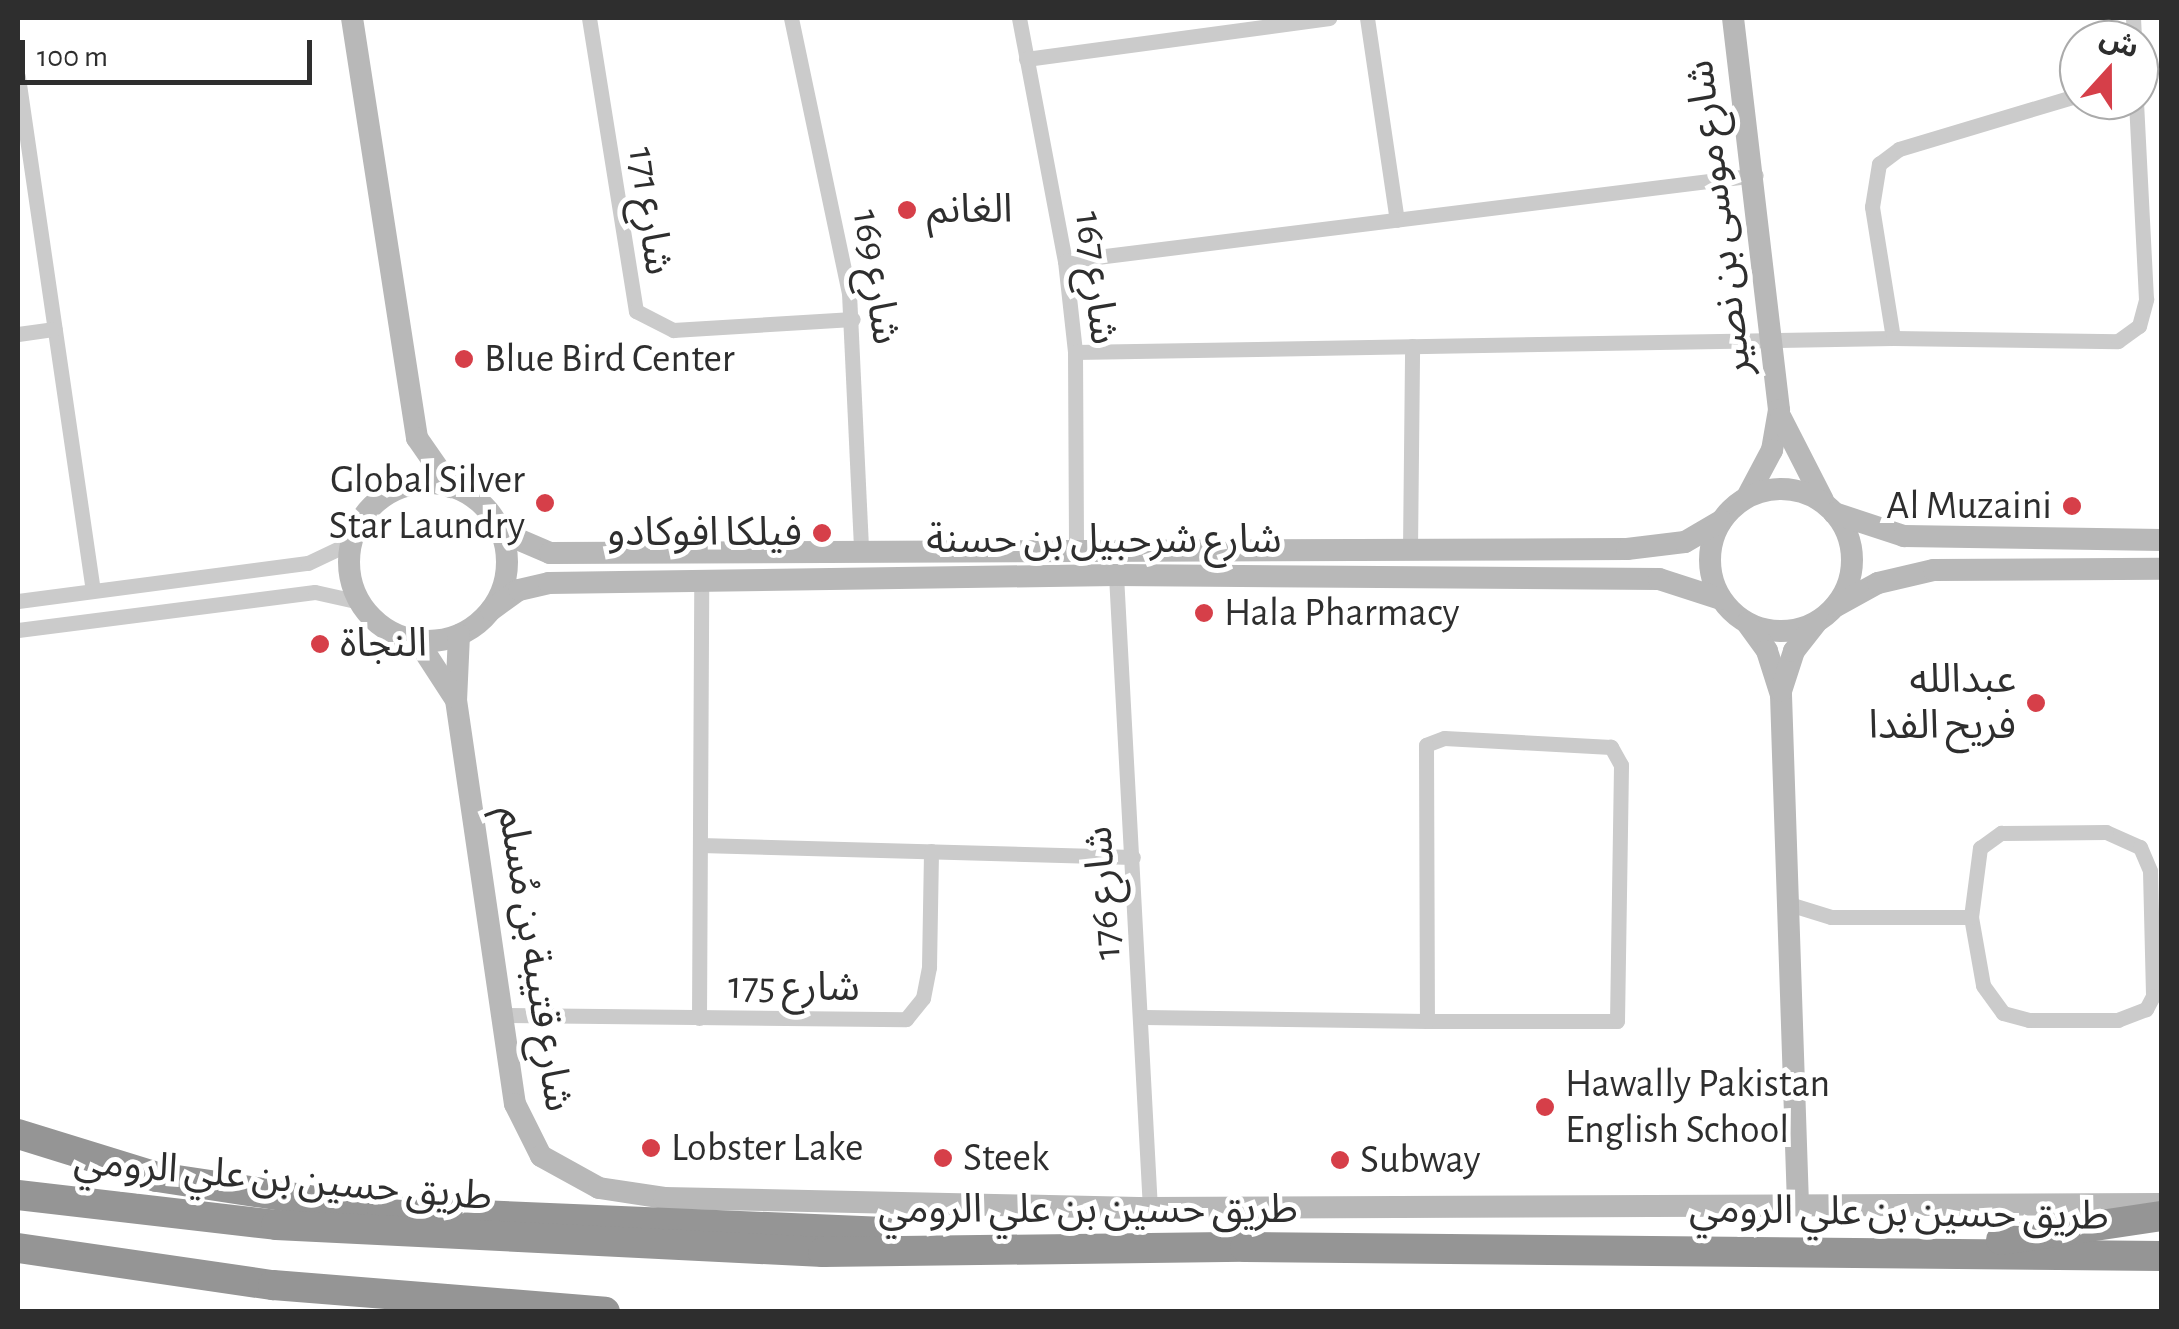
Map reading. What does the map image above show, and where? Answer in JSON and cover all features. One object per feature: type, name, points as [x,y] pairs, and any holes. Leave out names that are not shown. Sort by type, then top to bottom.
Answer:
[{"type":"highway","points":[[18,1118],[52,1147]]},
{"type":"highway","points":[[18,1134],[52,1147],[208,1188],[382,1211],[1245,1248]]},
{"type":"highway","name":"طريق حسين بن علي الرومي","points":[[18,1195],[68,1204],[276,1225],[712,1248],[2162,1256]]},
{"type":"highway","points":[[1909,1254],[2162,1216]]},
{"type":"highway","points":[[18,1248],[292,1287],[605,1312]]},
{"type":"street","points":[[352,18],[417,438],[406,487]]},
{"type":"street","name":"شارع 171","points":[[589,18],[636,311],[673,330],[852,320]]},
{"type":"street","name":"شارع 169","points":[[792,18],[852,320],[861,552]]},
{"type":"street","name":"شارع 167","points":[[1019,18],[1064,261],[1074,352],[1076,550]]},
{"type":"street","points":[[1026,59],[1235,24],[1329,18]]},
{"type":"street","points":[[1367,18],[1397,220]]},
{"type":"street","name":"شارع موسى بن نصير","points":[[1733,18],[1756,176],[1779,410],[1801,466],[1830,507]]},
{"type":"street","points":[[18,76],[93,591]]},
{"type":"street","points":[[1894,338],[1872,207],[1879,164],[1899,149],[2059,101]]},
{"type":"street","points":[[1074,352],[1894,338],[2104,342],[2133,333],[2146,299],[2137,120]]},
{"type":"street","points":[[1064,261],[1756,176]]},
{"type":"street","points":[[18,334],[54,329]]},
{"type":"street","points":[[1410,550],[1412,346]]},
{"type":"street","name":"شارع موسى بن نصير","points":[[1747,498],[1772,450],[1779,410]]},
{"type":"street","points":[[417,438],[452,487],[486,509],[501,532],[507,572],[491,610],[459,635],[417,640],[390,631],[360,602],[350,570],[352,542],[373,506],[406,487],[452,487]]},
{"type":"street","points":[[1798,1204],[1781,695],[1767,651],[1747,623],[1722,599],[1710,566],[1721,521],[1747,498],[1781,489],[1904,536],[2162,540]]},
{"type":"street","points":[[1781,695],[1794,651],[1846,589],[1852,554],[1830,507]]},
{"type":"street","name":"شارع شرحبيل بن حسنة","points":[[501,532],[550,553],[1646,549],[1686,542],[1721,521]]},
{"type":"street","points":[[18,602],[308,563],[352,542]]},
{"type":"street","points":[[1747,623],[1781,631],[1829,612],[1878,583],[1934,570],[2162,569]]},
{"type":"street","name":"شارع شرحبيل بن حسنة","points":[[491,610],[539,584],[1116,575],[1658,578],[1722,599]]},
{"type":"street","name":"شارع 176","points":[[1116,575],[1144,1017],[1150,1208]]},
{"type":"street","points":[[700,1018],[701,581]]},
{"type":"street","points":[[18,630],[315,592],[360,602]]},
{"type":"street","name":"شارع قتيبة بن مُسلم","points":[[459,635],[456,700],[525,1134],[554,1168],[599,1188],[664,1198],[1150,1208],[2162,1204]]},
{"type":"street","name":"شارع قتيبة بن مُسلم","points":[[417,640],[456,700]]},
{"type":"street","points":[[1144,1017],[1427,1021],[1617,1021],[1617,753],[1596,742],[1444,738],[1426,745],[1427,1021]]},
{"type":"street","points":[[2106,832],[2144,852],[2158,952],[2153,996],[2130,1018],[2012,1017],[1990,1003],[1971,917],[1975,857],[1987,840],[2002,833],[2106,832]]},
{"type":"street","points":[[700,845],[1133,857]]},
{"type":"street","name":"شارع 175","points":[[504,1015],[898,1021],[913,1015],[929,967],[931,851]]},
{"type":"street","points":[[1789,904],[1830,917],[1971,917]]},
{"type":"place","name":"الغانم","points":[[907,210]]},
{"type":"place","name":"Blue Bird Center","points":[[464,359]]},
{"type":"place","name":"Global Silver Star Laundry","points":[[545,503]]},
{"type":"place","name":"Al Muzaini","points":[[2072,506]]},
{"type":"place","name":"فيلكا افوكادو","points":[[822,533]]},
{"type":"place","name":"Hala Pharmacy","points":[[1204,613]]},
{"type":"place","name":"النجاة","points":[[320,644]]},
{"type":"place","name":"عبدالله فريح الفدا","points":[[2036,703]]},
{"type":"place","name":"Hawally Pakistan English School","points":[[1545,1107]]},
{"type":"place","name":"Lobster Lake","points":[[651,1148]]},
{"type":"place","name":"Steek","points":[[943,1158]]},
{"type":"place","name":"Subway","points":[[1340,1160]]}]
